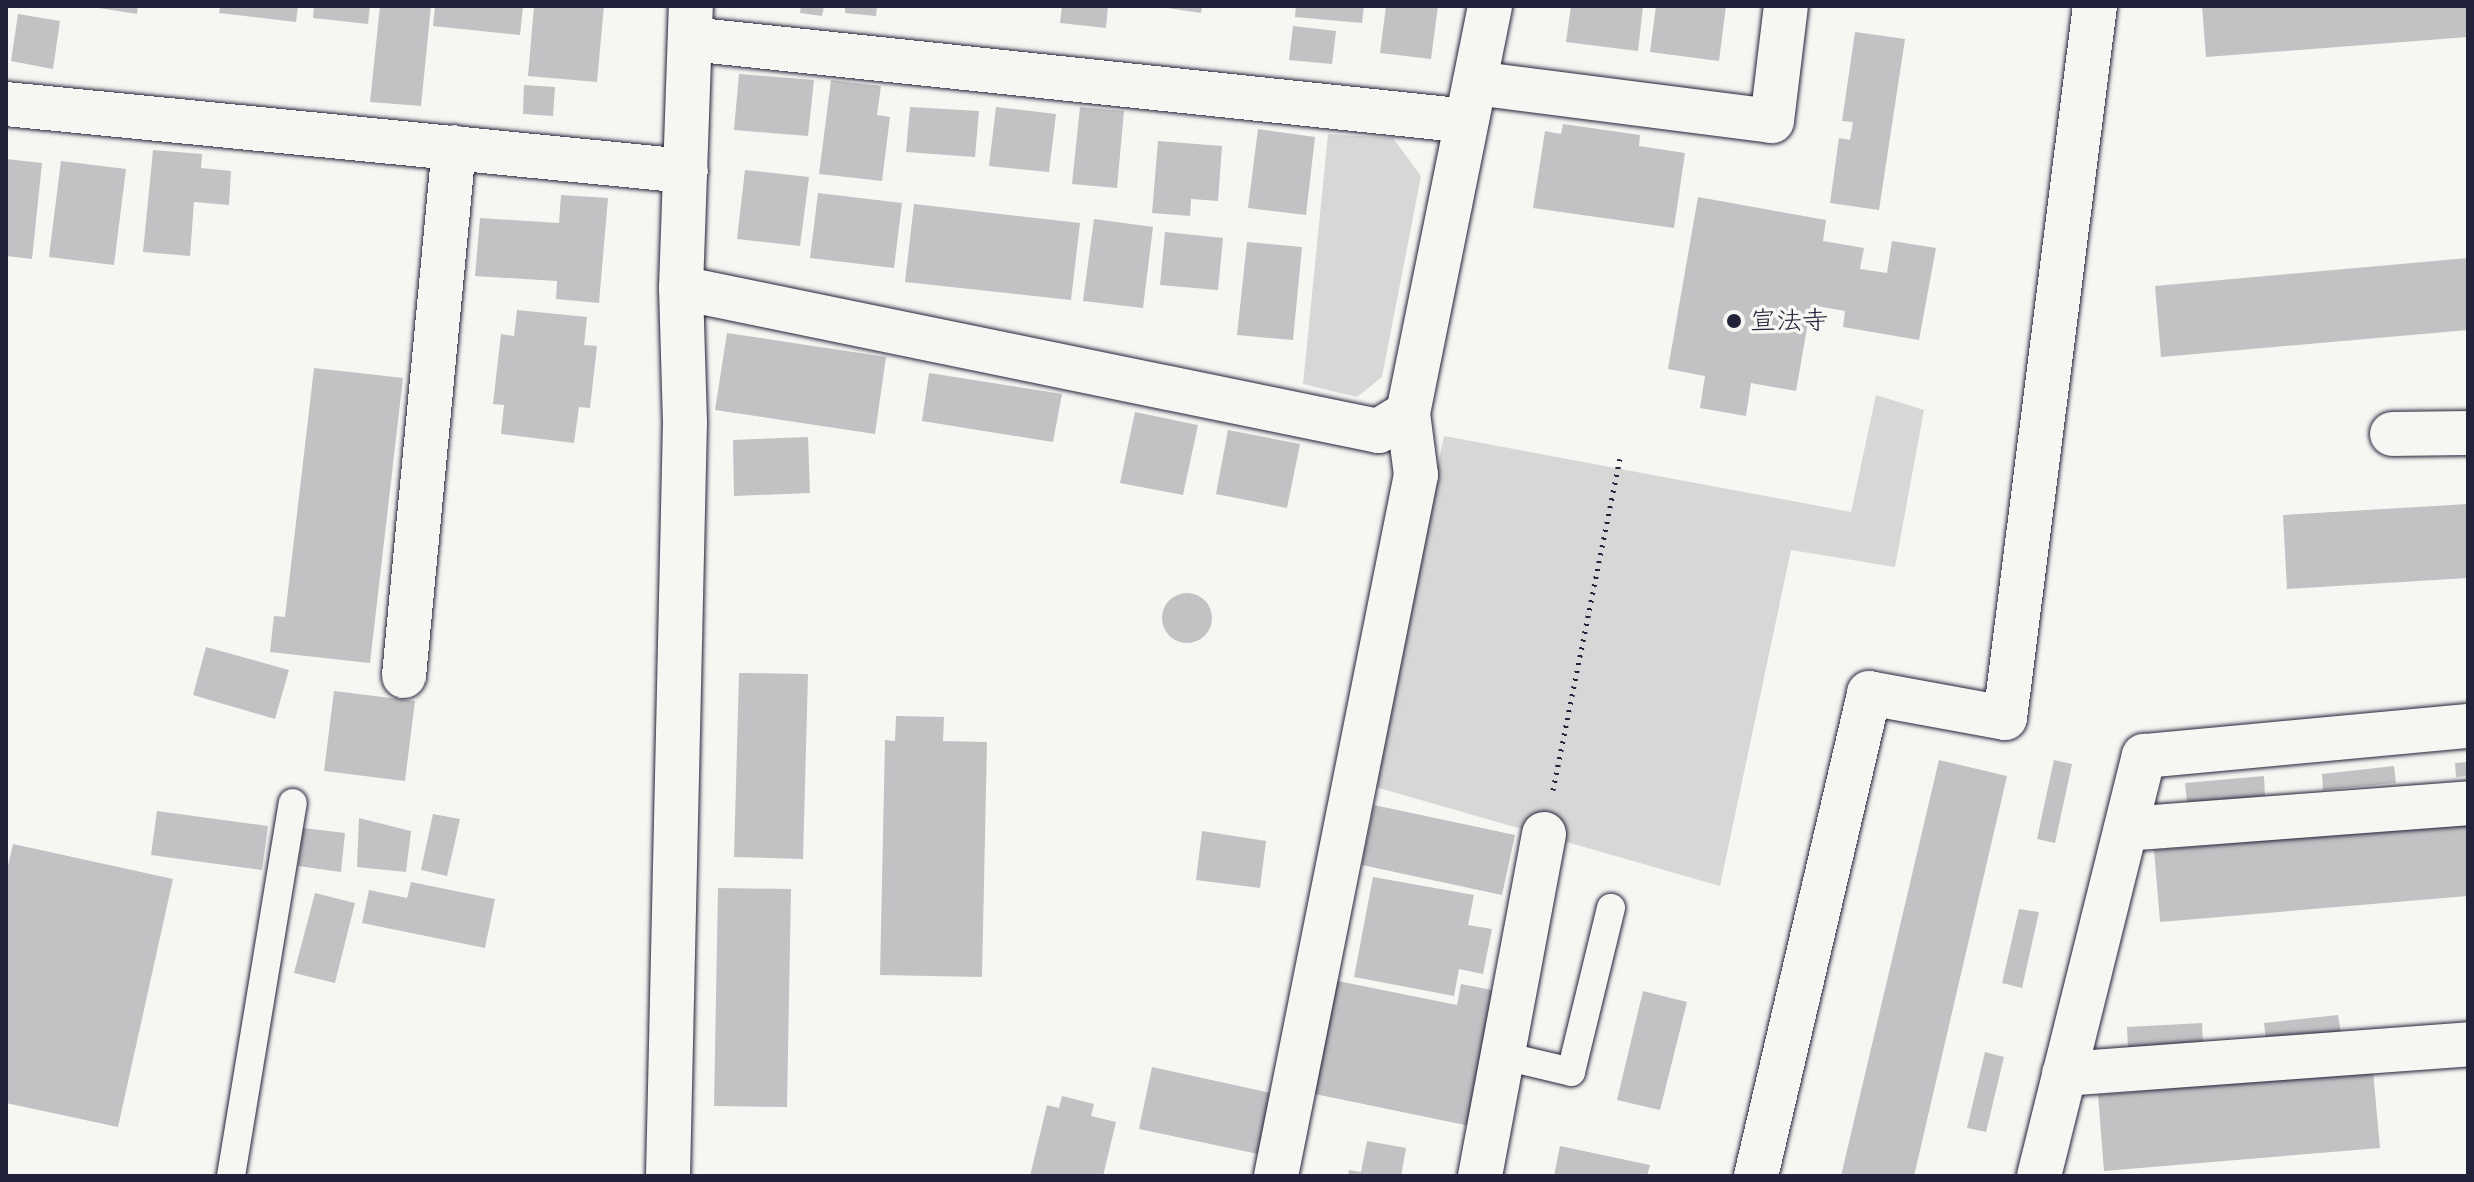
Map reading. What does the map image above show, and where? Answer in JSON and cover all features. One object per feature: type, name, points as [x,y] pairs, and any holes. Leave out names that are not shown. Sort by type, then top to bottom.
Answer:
[{"type":"street","points":[[1276,1176],[1416,475],[1408,413],[1490,6]]},
{"type":"street","points":[[668,1176],[685,423],[681,288],[691,22],[1471,102],[1772,121],[1786,6]]},
{"type":"street","points":[[1756,1176],[1869,693],[2005,718],[2095,6]]},
{"type":"street","points":[[6,104],[686,171]]},
{"type":"street","points":[[404,676],[454,147]]},
{"type":"street","points":[[681,288],[1378,431],[1408,413]]},
{"type":"street","points":[[2392,434],[2468,433]]},
{"type":"street","points":[[2039,1176],[2144,756],[2468,726]]},
{"type":"street","points":[[2126,829],[2468,803]]},
{"type":"street","points":[[1480,1176],[1544,834]]},
{"type":"street","points":[[2064,1074],[2468,1044]]},
{"type":"lane","points":[[231,1176],[293,803]]},
{"type":"lane","points":[[1504,1056],[1571,1072],[1611,908]]},
{"type":"path","points":[[1544,834],[1620,459]]},
{"type":"shaded area","points":[[1328,134],[1393,138],[1421,176],[1382,377],[1357,397],[1303,384]]},
{"type":"shaded area","points":[[1876,395],[1924,410],[1895,567],[1791,550],[1720,886],[1372,786],[1444,436],[1851,512]]},
{"type":"building","points":[[86,6],[138,6],[137,14]]},
{"type":"building","points":[[220,6],[298,6],[296,22],[219,13]]},
{"type":"building","points":[[314,6],[370,6],[368,24],[313,18]]},
{"type":"building","points":[[380,6],[431,6],[421,106],[370,102]]},
{"type":"building","points":[[435,6],[523,6],[520,35],[433,26]]},
{"type":"building","points":[[534,6],[604,6],[597,82],[528,76]]},
{"type":"building","points":[[801,6],[824,6],[822,16],[800,13]]},
{"type":"building","points":[[845,6],[877,6],[876,16],[845,13]]},
{"type":"building","points":[[1062,6],[1108,6],[1106,28],[1060,23]]},
{"type":"building","points":[[1154,6],[1202,6],[1201,13]]},
{"type":"building","points":[[1296,6],[1364,6],[1362,23],[1295,17]]},
{"type":"building","points":[[1386,6],[1438,6],[1431,59],[1380,53]]},
{"type":"building","points":[[1571,6],[1643,6],[1638,51],[1566,42]]},
{"type":"building","points":[[1656,6],[1726,6],[1719,61],[1650,52]]},
{"type":"building","points":[[2202,6],[2468,6],[2468,37],[2206,57]]},
{"type":"building","points":[[18,14],[60,21],[53,69],[11,61]]},
{"type":"building","points":[[1293,26],[1336,31],[1332,64],[1289,60]]},
{"type":"building","points":[[1855,32],[1905,39],[1879,210],[1830,203],[1839,138],[1850,140],[1853,122],[1842,121]]},
{"type":"building","points":[[739,74],[814,80],[808,136],[734,130]]},
{"type":"building","points":[[831,80],[881,86],[877,115],[890,117],[882,181],[819,174]]},
{"type":"building","points":[[524,85],[555,87],[553,116],[523,114]]},
{"type":"building","points":[[910,107],[979,111],[975,157],[906,152]]},
{"type":"building","points":[[996,107],[1056,114],[1049,172],[989,166]]},
{"type":"building","points":[[1080,107],[1124,111],[1117,188],[1072,184]]},
{"type":"building","points":[[1563,124],[1640,135],[1639,146],[1685,153],[1674,228],[1533,208],[1545,131],[1561,134]]},
{"type":"building","points":[[1258,129],[1315,137],[1306,215],[1248,208]]},
{"type":"building","points":[[1158,141],[1222,146],[1218,201],[1191,199],[1190,216],[1152,213]]},
{"type":"building","points":[[153,150],[202,154],[201,168],[231,171],[229,205],[194,202],[190,256],[143,252]]},
{"type":"building","points":[[6,159],[42,163],[32,259],[6,256]]},
{"type":"building","points":[[61,161],[126,169],[114,265],[49,257]]},
{"type":"building","points":[[745,170],[809,177],[800,246],[737,239]]},
{"type":"building","points":[[818,193],[902,203],[894,268],[810,258]]},
{"type":"building","points":[[561,195],[608,198],[599,303],[556,299],[557,281],[475,276],[480,218],[559,223]]},
{"type":"building","points":[[1698,197],[1826,220],[1823,241],[1864,248],[1860,269],[1887,273],[1892,241],[1936,248],[1919,340],[1843,327],[1845,311],[1811,305],[1796,391],[1751,383],[1746,416],[1700,408],[1705,376],[1668,369]]},
{"type":"building","points":[[914,204],[1080,223],[1071,300],[905,282]]},
{"type":"building","points":[[1094,219],[1153,227],[1143,308],[1083,301]]},
{"type":"building","points":[[1165,232],[1223,238],[1218,290],[1160,285]]},
{"type":"building","points":[[1247,242],[1302,247],[1293,340],[1237,335]]},
{"type":"building","points":[[2468,258],[2468,330],[2161,357],[2155,286]]},
{"type":"building","points":[[517,310],[587,317],[584,345],[597,346],[590,408],[579,407],[574,443],[501,434],[504,405],[493,404],[501,334],[514,336]]},
{"type":"building","points":[[727,333],[886,357],[875,434],[715,410]]},
{"type":"building","points":[[314,368],[403,378],[370,663],[270,652],[274,616],[285,617]]},
{"type":"building","points":[[929,373],[1062,394],[1053,442],[922,421]]},
{"type":"building","points":[[1135,412],[1198,425],[1183,495],[1120,483]]},
{"type":"building","points":[[1228,430],[1300,444],[1287,508],[1216,494]]},
{"type":"building","points":[[808,437],[810,493],[734,496],[733,440]]},
{"type":"building","points":[[2468,504],[2468,578],[2287,589],[2283,515]]},
{"type":"building","points":[[1187,593],[1205,600],[1212,618],[1205,636],[1187,643],[1169,636],[1162,618],[1169,600]]},
{"type":"building","points":[[206,647],[289,670],[275,719],[193,695]]},
{"type":"building","points":[[739,673],[808,674],[803,859],[734,857]]},
{"type":"building","points":[[334,691],[415,701],[405,781],[324,771]]},
{"type":"building","points":[[896,716],[944,717],[943,741],[987,742],[982,977],[880,975],[885,740],[895,741]]},
{"type":"building","points":[[1939,760],[2007,776],[1914,1176],[1841,1176]]},
{"type":"building","points":[[2054,760],[2072,764],[2055,843],[2037,839]]},
{"type":"building","points":[[2468,762],[2468,776],[2456,777],[2455,763]]},
{"type":"building","points":[[2394,766],[2396,783],[2323,790],[2322,774]]},
{"type":"building","points":[[2264,776],[2265,796],[2187,802],[2185,783]]},
{"type":"building","points":[[1374,805],[1515,835],[1502,895],[1362,865]]},
{"type":"building","points":[[157,811],[268,826],[262,870],[151,855]]},
{"type":"building","points":[[433,814],[460,819],[447,876],[421,870]]},
{"type":"building","points":[[359,818],[411,831],[406,872],[357,867]]},
{"type":"building","points":[[2468,823],[2468,896],[2160,922],[2154,850]]},
{"type":"building","points":[[303,828],[345,833],[341,872],[298,866]]},
{"type":"building","points":[[1202,831],[1266,841],[1260,888],[1196,880]]},
{"type":"building","points":[[13,844],[173,879],[118,1127],[6,1103],[6,874]]},
{"type":"building","points":[[1373,877],[1474,895],[1468,925],[1492,929],[1483,974],[1459,969],[1454,996],[1354,977]]},
{"type":"building","points":[[411,882],[495,899],[485,948],[362,923],[369,890],[407,898]]},
{"type":"building","points":[[718,888],[791,889],[787,1107],[714,1106]]},
{"type":"building","points":[[315,893],[355,903],[335,983],[294,973]]},
{"type":"building","points":[[2019,909],[2039,912],[2022,988],[2002,983]]},
{"type":"building","points":[[1333,980],[1457,1005],[1461,984],[1497,991],[1470,1126],[1310,1093]]},
{"type":"building","points":[[1643,991],[1687,1002],[1660,1110],[1617,1100]]},
{"type":"building","points":[[2338,1015],[2341,1033],[2266,1040],[2264,1023]]},
{"type":"building","points":[[2202,1023],[2203,1043],[2128,1047],[2127,1027]]},
{"type":"building","points":[[1985,1052],[2004,1057],[1986,1132],[1967,1128]]},
{"type":"building","points":[[1152,1067],[1271,1093],[1258,1154],[1139,1129]]},
{"type":"building","points":[[2373,1071],[2380,1148],[2104,1171],[2098,1095]]},
{"type":"building","points":[[1062,1096],[1094,1104],[1091,1116],[1116,1122],[1103,1176],[1030,1176],[1047,1105],[1059,1108]]},
{"type":"building","points":[[1367,1141],[1406,1148],[1401,1176],[1348,1176],[1349,1170],[1361,1172]]},
{"type":"building","points":[[1560,1146],[1650,1165],[1647,1176],[1554,1176]]},
{"type":"place","name":"宣法寺","points":[[1734,321]]}]
